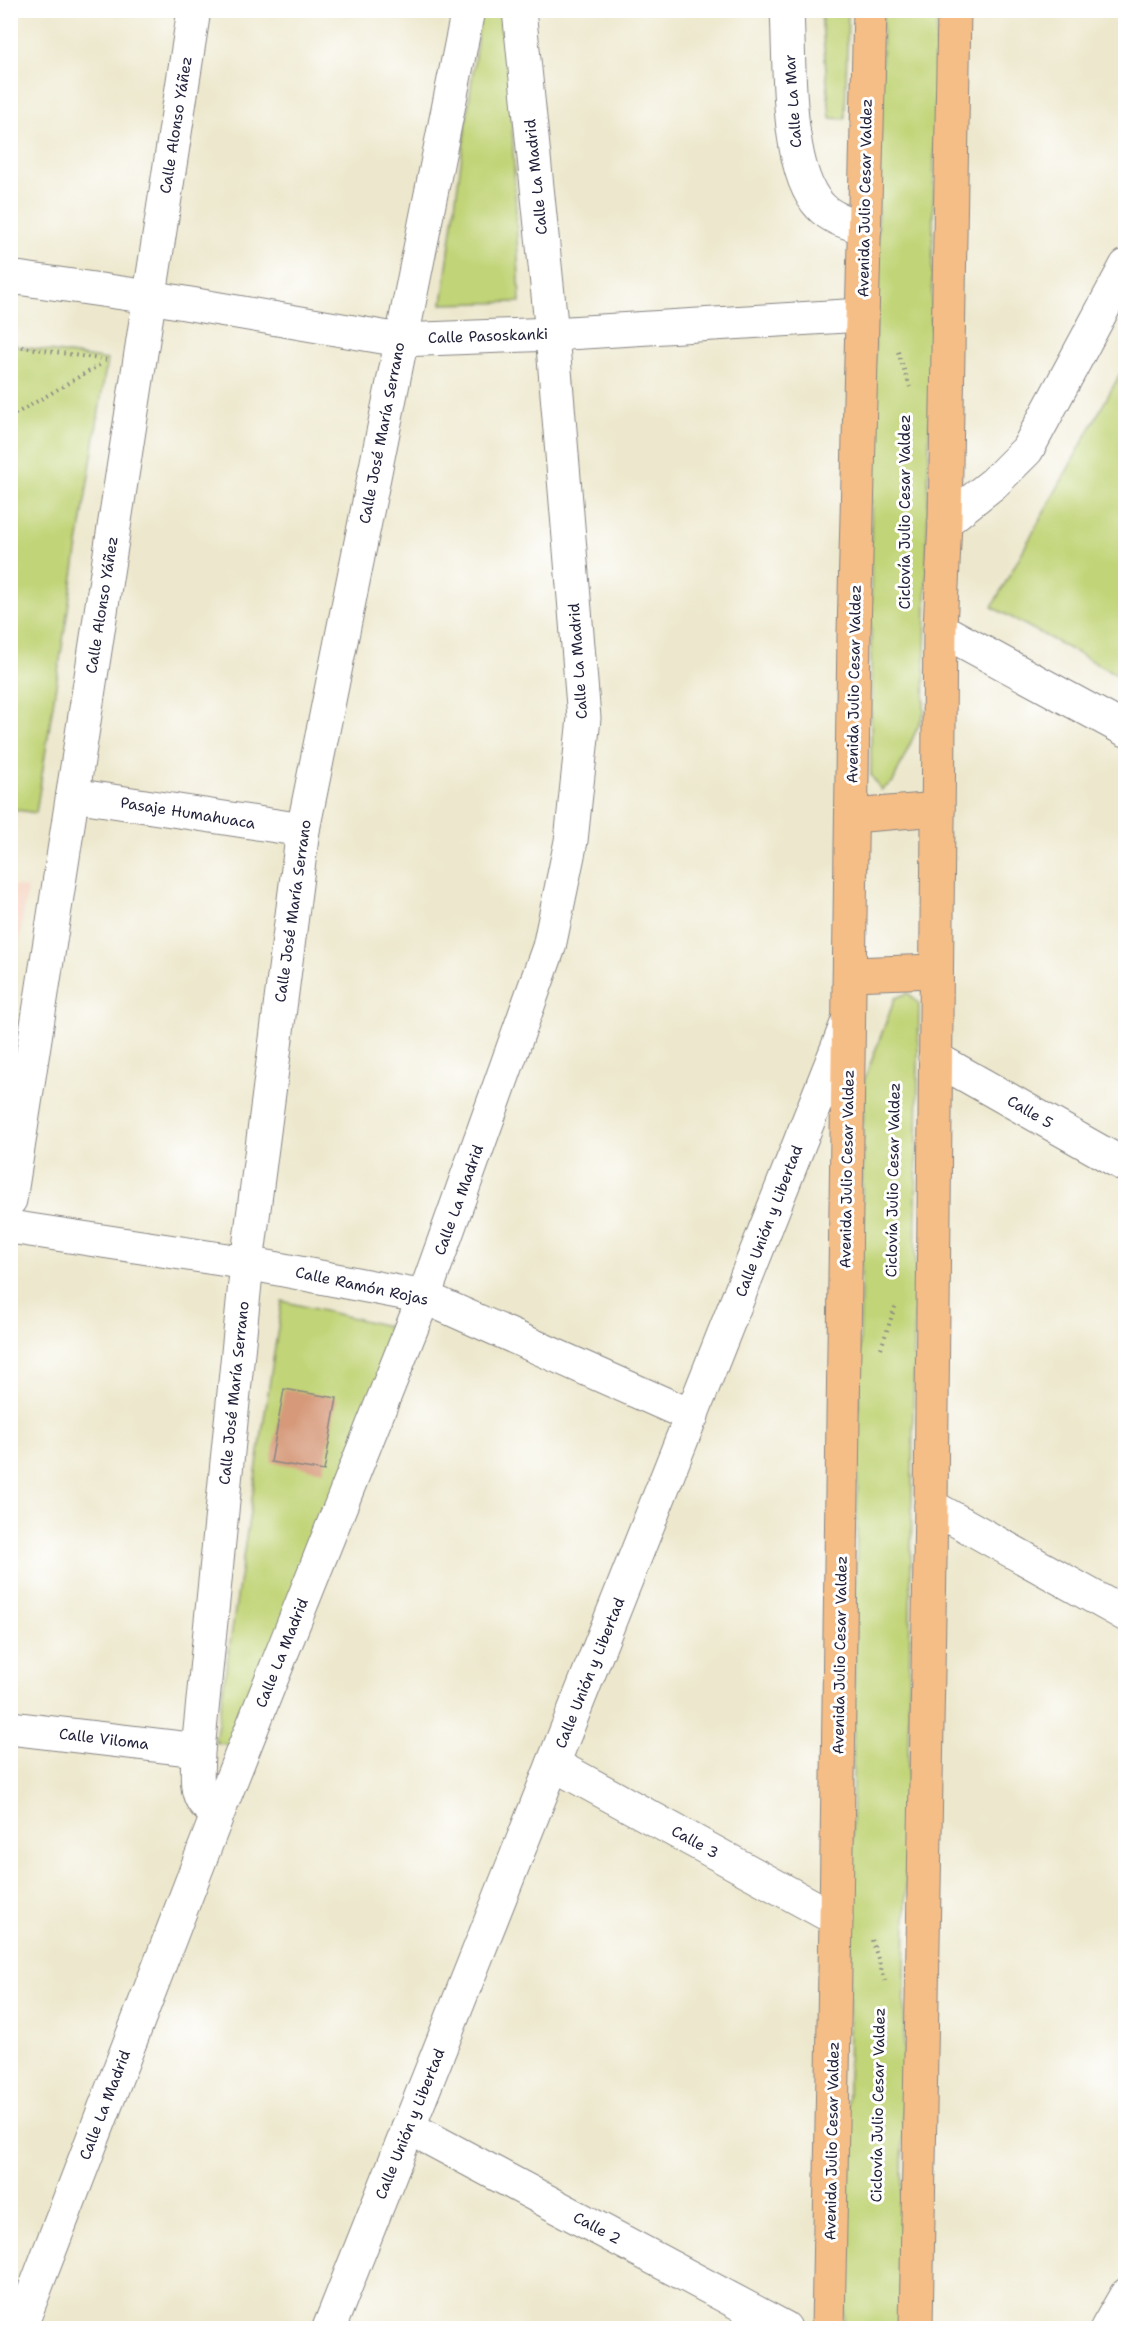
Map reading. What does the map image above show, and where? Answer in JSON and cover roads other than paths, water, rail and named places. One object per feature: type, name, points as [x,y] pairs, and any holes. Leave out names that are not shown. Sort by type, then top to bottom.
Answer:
[{"type":"main road","name":"Avenida Julio Cesar Valdez","points":[[828,2328],[854,633],[870,10]]},
{"type":"main road","points":[[916,2328],[931,1506],[940,629],[945,522],[954,10]]},
{"type":"main road","points":[[852,816],[938,809]]},
{"type":"main road","points":[[850,974],[936,970]]},
{"type":"street","name":"Calle Alonso Yáñez","points":[[10,1200],[194,10]]},
{"type":"street","name":"Calle José María Serrano","points":[[218,1813],[206,1808],[201,1802],[198,1785],[198,1750],[247,1263],[303,830],[468,10]]},
{"type":"street","name":"Calle La Madrid","points":[[20,2328],[218,1813],[424,1297],[549,947],[571,841],[584,718],[552,333],[519,10]]},
{"type":"street","name":"Calle La Mar","points":[[787,10],[796,151],[807,188],[820,207],[840,220],[865,228]]},
{"type":"street","points":[[945,522],[994,483],[1027,450],[1125,266]]},
{"type":"street","name":"Calle Pasoskanki","points":[[10,277],[150,297],[400,340],[862,315]]},
{"type":"street","points":[[940,629],[1125,730]]},
{"type":"street","name":"Pasaje Humahuaca","points":[[73,795],[303,830]]},
{"type":"street","name":"Calle Unión y Libertad","points":[[329,2328],[849,1016]]},
{"type":"street","name":"Calle 5","points":[[935,1058],[1125,1166]]},
{"type":"street","name":"Calle Ramón Rojas","points":[[10,1227],[247,1263],[424,1297],[692,1416]]},
{"type":"street","points":[[931,1506],[1125,1615]]},
{"type":"street","name":"Calle Viloma","points":[[10,1728],[198,1750]]},
{"type":"street","name":"Calle 3","points":[[554,1764],[836,1920]]},
{"type":"street","name":"Calle 2","points":[[408,2127],[785,2328]]},
{"type":"street","points":[[1107,2328],[1125,2295]]}]
